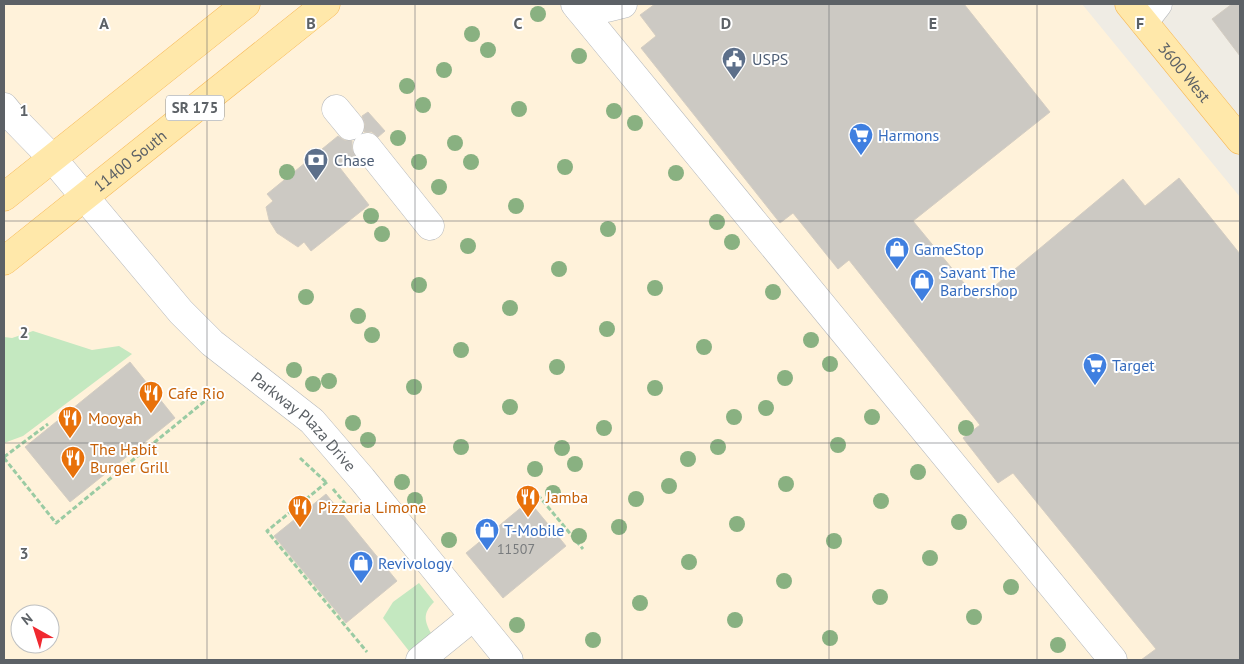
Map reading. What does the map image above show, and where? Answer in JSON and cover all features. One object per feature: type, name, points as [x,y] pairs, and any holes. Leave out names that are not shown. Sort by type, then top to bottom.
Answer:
[{"type":"main road","name":"SR 175","points":[[4,197],[246,4]]},
{"type":"main road","name":"11400 South","points":[[4,261],[313,9]]},
{"type":"main road","name":"3600 West","points":[[1144,10],[1240,140]]},
{"type":"street","points":[[577,6],[607,8],[623,4]]},
{"type":"street","points":[[577,6],[1113,660]]},
{"type":"street","name":"Parkway Plaza Drive","points":[[4,107],[12,118],[52,158],[181,312],[212,343],[312,421],[362,479],[509,660]]},
{"type":"street","points":[[351,127],[430,226]]},
{"type":"street","points":[[420,660],[473,617]]},
{"type":"path","points":[[48,424],[4,458],[56,523],[211,396]]},
{"type":"path","points":[[300,458],[327,482],[358,520]]},
{"type":"path","points":[[327,482],[267,531],[366,652]]},
{"type":"path","points":[[534,489],[582,550]]},
{"type":"shaded area","points":[[4,4],[1082,4],[1240,197],[1240,660],[4,660]]},
{"type":"green space","points":[[33,331],[92,350],[119,346],[132,354],[23,436],[4,443],[4,337],[12,338]]},
{"type":"green space","points":[[419,583],[434,602],[426,613],[427,624],[431,633],[409,651],[383,618],[393,602]]},
{"type":"building","points":[[655,4],[964,4],[1050,112],[913,221],[978,300],[1123,179],[1145,206],[1179,178],[1240,254],[1240,660],[1141,660],[1156,649],[1013,473],[998,483],[963,438],[980,425],[849,260],[838,269],[793,213],[780,223],[641,48],[656,36],[640,15]]},
{"type":"building","points":[[1232,4],[1240,4],[1240,56],[1212,19]]},
{"type":"building","points":[[368,112],[385,131],[378,137],[372,132],[364,132],[365,124],[362,116]]},
{"type":"building","name":"Chase","points":[[338,136],[344,140],[352,141],[352,149],[355,156],[340,168],[369,205],[311,251],[304,242],[298,247],[277,233],[269,220],[266,207],[273,201],[267,194]]},
{"type":"building","points":[[130,362],[175,418],[70,502],[25,447]]},
{"type":"building","points":[[326,494],[397,581],[346,623],[274,536]]},
{"type":"building","points":[[529,501],[566,546],[503,598],[466,553]]},
{"type":"place","name":"USPS","points":[[734,80]]},
{"type":"place","name":"Harmons","points":[[861,156]]},
{"type":"place","name":"Chase","points":[[316,181]]},
{"type":"place","name":"GameStop","points":[[897,270]]},
{"type":"place","name":"Savant The Barbershop","points":[[922,302]]},
{"type":"place","name":"Target","points":[[1095,386]]},
{"type":"place","name":"Cafe Rio","points":[[151,414]]},
{"type":"place","name":"Mooyah","points":[[70,439]]},
{"type":"place","name":"The Habit Burger Grill","points":[[73,479]]},
{"type":"place","name":"Jamba","points":[[528,518]]},
{"type":"place","name":"Pizzaria Limone","points":[[300,528]]},
{"type":"place","name":"T-Mobile","points":[[487,551]]},
{"type":"place","name":"Revivology","points":[[361,584]]}]
